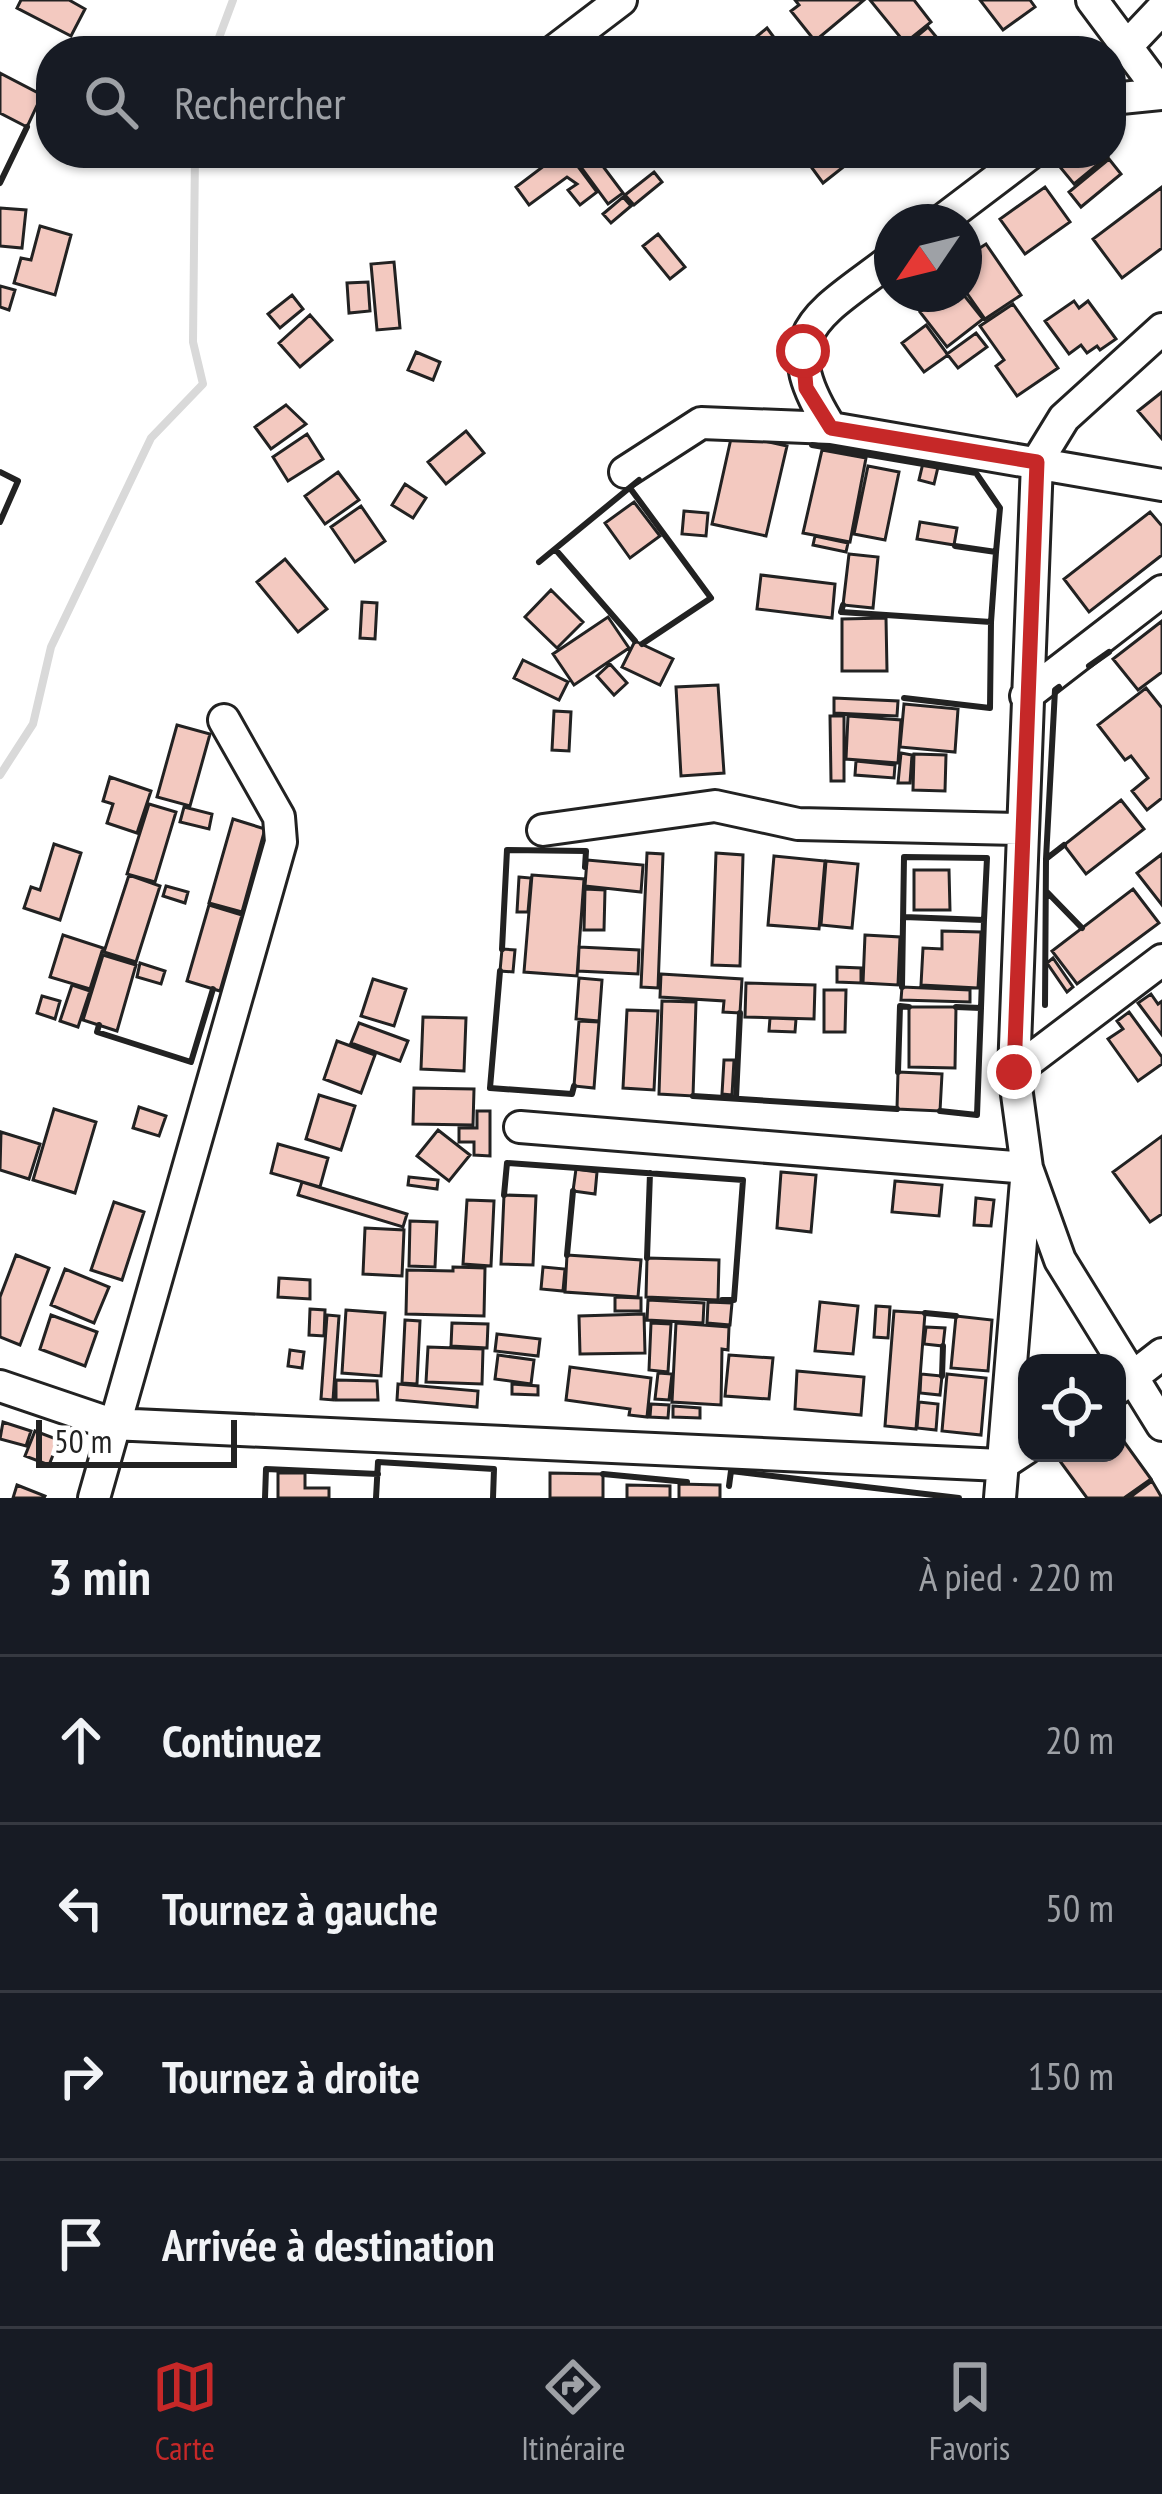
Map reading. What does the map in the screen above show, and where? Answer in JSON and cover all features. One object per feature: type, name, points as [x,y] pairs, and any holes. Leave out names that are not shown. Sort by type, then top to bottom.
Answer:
[{"type":"street","points":[[573,36],[620,0]]},
{"type":"street","points":[[1092,0],[1121,36]]},
{"type":"street","points":[[1128,45],[1162,9]]},
{"type":"street","points":[[1126,42],[1162,94],[1126,98]]},
{"type":"street","points":[[963,204],[1010,168]]},
{"type":"street","points":[[831,428],[806,388],[803,351],[812,320],[874,273]]},
{"type":"street","points":[[1000,1498],[1014,1456],[1027,1168],[1014,1072],[1037,462],[1064,418],[1162,329]]},
{"type":"street","points":[[625,472],[695,424],[831,428],[1162,485]]},
{"type":"street","points":[[1026,696],[1162,591]]},
{"type":"street","points":[[94,1498],[281,842],[279,817],[224,720]]},
{"type":"street","points":[[543,830],[715,806],[797,824],[1022,829]]},
{"type":"street","points":[[1014,1072],[1162,960]]},
{"type":"street","points":[[520,1127],[1027,1168]]},
{"type":"street","points":[[1027,1168],[1060,1259],[1109,1354]]},
{"type":"street","points":[[1126,1382],[1162,1354]]},
{"type":"street","points":[[0,1386],[112,1424],[1014,1456]]},
{"type":"street","points":[[1126,1386],[1162,1425]]},
{"type":"building","points":[[21,0],[69,0],[85,9],[71,36],[17,8]]},
{"type":"building","points":[[795,0],[864,0],[821,36],[811,36],[791,11],[799,5]]},
{"type":"building","points":[[870,0],[914,0],[931,22],[914,36],[899,36]]},
{"type":"building","points":[[980,0],[1030,0],[1035,7],[1003,30]]},
{"type":"building","points":[[0,73],[36,92],[36,108],[27,127],[0,113]]},
{"type":"building","points":[[541,168],[579,168],[597,192],[580,205],[568,190],[577,184],[567,177],[529,205],[516,187]]},
{"type":"building","points":[[582,168],[604,168],[623,193],[608,204]]},
{"type":"building","points":[[812,168],[842,168],[823,183]]},
{"type":"building","points":[[1061,168],[1093,168],[1074,184]]},
{"type":"building","points":[[1098,168],[1116,168],[1121,174],[1081,207],[1069,192]]},
{"type":"building","points":[[654,172],[662,182],[634,205],[625,195]]},
{"type":"building","points":[[1045,187],[1070,222],[1025,254],[1000,219]]},
{"type":"building","points":[[1162,187],[1162,248],[1122,278],[1093,239]]},
{"type":"building","points":[[623,197],[631,206],[611,223],[603,214]]},
{"type":"building","points":[[0,208],[26,210],[22,248],[0,246]]},
{"type":"building","points":[[40,226],[71,235],[55,295],[14,283],[21,258],[31,260]]},
{"type":"building","points":[[658,234],[685,267],[670,279],[643,246]]},
{"type":"building","points":[[986,244],[1021,295],[985,319],[980,312],[982,247]]},
{"type":"building","points":[[394,262],[400,328],[377,330],[371,264]]},
{"type":"building","points":[[368,282],[370,311],[349,313],[347,283]]},
{"type":"building","points":[[0,286],[15,290],[9,310],[0,307]]},
{"type":"building","points":[[292,295],[303,309],[280,328],[268,314]]},
{"type":"building","points":[[1074,301],[1079,308],[1088,301],[1116,339],[1100,350],[1097,346],[1087,353],[1081,345],[1069,354],[1045,321]]},
{"type":"building","points":[[1013,304],[1058,368],[1017,396],[996,366],[1004,360],[980,326]]},
{"type":"building","points":[[920,312],[977,312],[983,319],[947,347]]},
{"type":"building","points":[[310,315],[332,340],[300,367],[279,343]]},
{"type":"building","points":[[926,325],[948,355],[924,372],[902,343]]},
{"type":"building","points":[[976,333],[987,347],[958,368],[947,354]]},
{"type":"building","points":[[416,352],[440,362],[433,380],[408,370]]},
{"type":"building","points":[[1162,392],[1162,439],[1138,411]]},
{"type":"building","points":[[286,405],[306,424],[271,449],[255,427]]},
{"type":"building","points":[[466,431],[484,453],[446,484],[428,462]]},
{"type":"building","points":[[307,434],[323,459],[288,481],[273,457]]},
{"type":"building","points":[[732,434],[787,446],[766,536],[712,524]]},
{"type":"building","points":[[822,450],[866,458],[850,542],[803,533]]},
{"type":"building","points":[[923,463],[938,467],[934,484],[919,480]]},
{"type":"building","points":[[868,466],[899,472],[885,540],[854,534]]},
{"type":"building","points":[[338,472],[359,500],[325,524],[305,496]]},
{"type":"building","points":[[405,484],[426,498],[413,518],[392,505]]},
{"type":"building","points":[[634,502],[660,536],[630,558],[605,523]]},
{"type":"building","points":[[361,506],[385,541],[355,562],[331,527]]},
{"type":"building","points":[[684,511],[708,513],[706,536],[682,534]]},
{"type":"building","points":[[1150,512],[1162,526],[1162,555],[1089,612],[1064,579]]},
{"type":"building","points":[[920,522],[957,528],[954,545],[917,539]]},
{"type":"building","points":[[815,536],[848,543],[846,552],[813,545]]},
{"type":"building","points":[[849,554],[878,557],[873,608],[843,605]]},
{"type":"building","points":[[285,559],[327,609],[298,632],[257,582]]},
{"type":"building","points":[[761,575],[835,584],[832,618],[757,609]]},
{"type":"building","points":[[551,590],[583,622],[557,648],[525,617]]},
{"type":"building","points":[[362,602],[377,603],[375,639],[360,638]]},
{"type":"building","points":[[608,617],[629,648],[574,685],[553,654]]},
{"type":"building","points":[[886,618],[887,671],[842,671],[842,619]]},
{"type":"building","points":[[1162,621],[1162,672],[1138,690],[1113,659]]},
{"type":"building","points":[[635,641],[673,659],[660,685],[622,667]]},
{"type":"building","points":[[523,660],[568,682],[559,700],[514,678]]},
{"type":"building","points":[[610,664],[627,683],[614,695],[597,676]]},
{"type":"building","points":[[718,685],[724,773],[681,776],[676,687]]},
{"type":"building","points":[[1146,688],[1162,708],[1162,798],[1147,810],[1132,791],[1148,778],[1131,756],[1125,760],[1098,725]]},
{"type":"building","points":[[834,698],[898,701],[897,716],[834,713]]},
{"type":"building","points":[[904,704],[958,709],[955,752],[900,747]]},
{"type":"building","points":[[554,711],[571,712],[569,751],[552,750]]},
{"type":"building","points":[[830,716],[844,716],[844,781],[831,781]]},
{"type":"building","points":[[848,716],[901,720],[898,763],[846,759]]},
{"type":"building","points":[[177,725],[210,734],[190,806],[157,797]]},
{"type":"building","points":[[901,753],[912,755],[910,783],[898,783]]},
{"type":"building","points":[[914,754],[946,755],[945,791],[913,790]]},
{"type":"building","points":[[856,761],[895,765],[894,778],[855,775]]},
{"type":"building","points":[[110,777],[151,791],[137,833],[107,823],[113,804],[103,801]]},
{"type":"building","points":[[1121,800],[1144,829],[1086,874],[1064,845]]},
{"type":"building","points":[[149,804],[176,812],[155,882],[127,874]]},
{"type":"building","points":[[184,807],[212,814],[209,829],[180,822]]},
{"type":"building","points":[[233,819],[265,829],[242,912],[209,903]]},
{"type":"building","points":[[54,844],[81,853],[60,920],[24,908],[31,887],[40,890]]},
{"type":"building","points":[[647,853],[663,854],[658,988],[641,987]]},
{"type":"building","points":[[716,853],[743,855],[740,966],[712,965]]},
{"type":"building","points":[[1162,854],[1162,905],[1137,873]]},
{"type":"building","points":[[774,856],[825,861],[819,929],[768,925]]},
{"type":"building","points":[[587,860],[643,865],[641,892],[585,886]]},
{"type":"building","points":[[826,861],[858,864],[852,928],[821,925]]},
{"type":"building","points":[[914,870],[949,870],[950,910],[914,910]]},
{"type":"building","points":[[129,875],[160,886],[136,962],[104,952]]},
{"type":"building","points":[[532,875],[584,879],[577,976],[524,972]]},
{"type":"building","points":[[519,877],[531,878],[528,912],[517,912]]},
{"type":"building","points":[[166,886],[188,892],[185,903],[163,896]]},
{"type":"building","points":[[585,889],[605,890],[604,930],[584,930]]},
{"type":"building","points":[[1133,889],[1159,923],[1077,984],[1052,951]]},
{"type":"building","points":[[209,905],[242,915],[220,991],[187,981]]},
{"type":"building","points":[[942,931],[981,932],[978,988],[921,985],[923,948],[942,949]]},
{"type":"building","points":[[63,935],[103,948],[90,989],[50,977]]},
{"type":"building","points":[[865,935],[900,937],[898,985],[863,983]]},
{"type":"building","points":[[579,947],[639,950],[638,974],[578,971]]},
{"type":"building","points":[[502,949],[515,950],[513,972],[500,971]]},
{"type":"building","points":[[103,955],[136,965],[117,1031],[83,1020]]},
{"type":"building","points":[[1053,958],[1073,987],[1067,992],[1047,963]]},
{"type":"building","points":[[140,963],[165,971],[161,984],[137,977]]},
{"type":"building","points":[[837,967],[861,968],[861,983],[837,982]]},
{"type":"building","points":[[661,974],[742,979],[740,1013],[723,1012],[724,1001],[660,997]]},
{"type":"building","points":[[579,978],[602,980],[599,1021],[576,1019]]},
{"type":"building","points":[[373,979],[406,989],[394,1026],[361,1016]]},
{"type":"building","points":[[746,983],[815,985],[814,1019],[745,1017]]},
{"type":"building","points":[[72,985],[90,991],[78,1027],[60,1021]]},
{"type":"building","points":[[902,987],[970,990],[970,1002],[901,1000]]},
{"type":"building","points":[[824,990],[846,990],[845,1032],[824,1032]]},
{"type":"building","points":[[1151,994],[1158,1004],[1162,1001],[1162,1035],[1138,1003]]},
{"type":"building","points":[[42,996],[60,1001],[55,1019],[37,1013]]},
{"type":"building","points":[[662,1001],[696,1002],[693,1096],[659,1094]]},
{"type":"building","points":[[909,1007],[956,1007],[955,1068],[909,1067]]},
{"type":"building","points":[[627,1010],[658,1011],[654,1090],[623,1088]]},
{"type":"building","points":[[1129,1012],[1162,1057],[1162,1064],[1138,1081],[1108,1039],[1123,1029],[1117,1021]]},
{"type":"building","points":[[423,1017],[466,1018],[464,1071],[421,1069]]},
{"type":"building","points":[[770,1018],[796,1019],[795,1032],[769,1031]]},
{"type":"building","points":[[579,1021],[599,1022],[594,1088],[574,1086]]},
{"type":"building","points":[[359,1023],[408,1041],[400,1061],[351,1043]]},
{"type":"building","points":[[337,1041],[375,1055],[361,1093],[324,1079]]},
{"type":"building","points":[[724,1060],[734,1060],[732,1095],[722,1094]]},
{"type":"building","points":[[898,1072],[942,1074],[940,1111],[897,1109]]},
{"type":"building","points":[[414,1088],[474,1089],[473,1125],[413,1124]]},
{"type":"building","points":[[319,1095],[355,1106],[341,1150],[306,1139]]},
{"type":"building","points":[[139,1107],[166,1116],[159,1136],[133,1128]]},
{"type":"building","points":[[54,1109],[96,1122],[75,1193],[33,1180]]},
{"type":"building","points":[[477,1111],[490,1111],[490,1156],[474,1155],[474,1142],[459,1142],[459,1128],[477,1128]]},
{"type":"building","points":[[438,1130],[470,1155],[449,1181],[417,1156]]},
{"type":"building","points":[[1,1132],[40,1144],[29,1179],[0,1170]]},
{"type":"building","points":[[1162,1136],[1162,1214],[1150,1222],[1113,1172]]},
{"type":"building","points":[[278,1144],[328,1158],[320,1187],[271,1173]]},
{"type":"building","points":[[576,1169],[597,1172],[595,1194],[573,1191]]},
{"type":"building","points":[[781,1172],[816,1175],[811,1232],[777,1228]]},
{"type":"building","points":[[409,1177],[438,1180],[437,1189],[408,1185]]},
{"type":"building","points":[[895,1181],[942,1185],[939,1216],[892,1212]]},
{"type":"building","points":[[302,1182],[407,1214],[403,1227],[298,1195]]},
{"type":"building","points":[[504,1195],[536,1196],[533,1265],[501,1264]]},
{"type":"building","points":[[976,1198],[994,1200],[991,1226],[974,1225]]},
{"type":"building","points":[[467,1200],[494,1201],[491,1266],[463,1264]]},
{"type":"building","points":[[114,1202],[144,1212],[122,1280],[91,1270]]},
{"type":"building","points":[[410,1221],[437,1222],[435,1267],[409,1266]]},
{"type":"building","points":[[365,1228],[404,1230],[402,1276],[363,1274]]},
{"type":"building","points":[[16,1255],[49,1268],[20,1345],[0,1337],[0,1297]]},
{"type":"building","points":[[567,1255],[641,1260],[638,1297],[565,1292]]},
{"type":"building","points":[[647,1258],[719,1260],[718,1300],[646,1297]]},
{"type":"building","points":[[453,1267],[485,1268],[484,1316],[406,1314],[407,1270],[453,1271]]},
{"type":"building","points":[[543,1267],[565,1269],[563,1291],[541,1289]]},
{"type":"building","points":[[65,1269],[109,1287],[94,1323],[51,1305]]},
{"type":"building","points":[[279,1278],[310,1280],[310,1299],[278,1297]]},
{"type":"building","points":[[615,1297],[641,1298],[641,1311],[615,1311]]},
{"type":"building","points":[[648,1300],[704,1303],[703,1323],[647,1320]]},
{"type":"building","points":[[708,1302],[732,1303],[730,1325],[707,1323]]},
{"type":"building","points":[[820,1302],[858,1306],[853,1354],[815,1351]]},
{"type":"building","points":[[876,1306],[890,1307],[888,1338],[874,1337]]},
{"type":"building","points":[[310,1309],[325,1310],[324,1336],[309,1335]]},
{"type":"building","points":[[346,1310],[385,1313],[381,1376],[342,1373]]},
{"type":"building","points":[[894,1311],[925,1313],[916,1429],[885,1426]]},
{"type":"building","points":[[644,1314],[645,1353],[580,1354],[579,1316]]},
{"type":"building","points":[[51,1315],[97,1332],[85,1366],[40,1349]]},
{"type":"building","points":[[327,1315],[339,1316],[333,1400],[321,1399]]},
{"type":"building","points":[[956,1316],[992,1320],[988,1371],[951,1368]]},
{"type":"building","points":[[405,1320],[420,1321],[417,1384],[402,1383]]},
{"type":"building","points":[[452,1323],[488,1324],[487,1348],[451,1346]]},
{"type":"building","points":[[651,1323],[671,1324],[668,1372],[649,1370]]},
{"type":"building","points":[[676,1323],[729,1327],[728,1350],[722,1349],[721,1405],[672,1402]]},
{"type":"building","points":[[926,1327],[945,1328],[943,1346],[924,1344]]},
{"type":"building","points":[[497,1334],[540,1339],[538,1356],[495,1351]]},
{"type":"building","points":[[428,1347],[483,1349],[482,1384],[426,1382]]},
{"type":"building","points":[[290,1350],[304,1352],[302,1368],[288,1366]]},
{"type":"building","points":[[498,1355],[534,1360],[531,1384],[495,1379]]},
{"type":"building","points":[[729,1355],[773,1358],[769,1399],[725,1396]]},
{"type":"building","points":[[570,1367],[651,1378],[647,1417],[629,1415],[630,1409],[566,1400]]},
{"type":"building","points":[[797,1371],[864,1377],[861,1415],[795,1409]]},
{"type":"building","points":[[658,1373],[672,1374],[669,1400],[655,1399]]},
{"type":"building","points":[[921,1374],[942,1376],[940,1395],[920,1393]]},
{"type":"building","points":[[947,1374],[986,1378],[981,1435],[942,1431]]},
{"type":"building","points":[[336,1380],[377,1381],[378,1400],[336,1400]]},
{"type":"building","points":[[398,1384],[478,1391],[477,1407],[397,1400]]},
{"type":"building","points":[[512,1384],[538,1386],[538,1395],[512,1394]]},
{"type":"building","points":[[919,1402],[938,1404],[936,1430],[917,1428]]},
{"type":"building","points":[[651,1404],[669,1405],[668,1418],[650,1417]]},
{"type":"building","points":[[673,1406],[700,1408],[700,1418],[673,1417]]},
{"type":"building","points":[[3,1422],[31,1431],[26,1446],[0,1439]]},
{"type":"building","points":[[35,1431],[59,1440],[49,1465],[25,1456]]},
{"type":"building","points":[[1126,1444],[1151,1479],[1124,1498],[1087,1498],[1061,1462],[1126,1462]]},
{"type":"building","points":[[278,1473],[305,1473],[305,1488],[329,1488],[329,1498],[278,1498]]},
{"type":"building","points":[[550,1473],[603,1474],[603,1498],[550,1498]]},
{"type":"building","points":[[1152,1481],[1162,1498],[1129,1498]]},
{"type":"building","points":[[679,1484],[720,1485],[720,1498],[679,1498]]},
{"type":"building","points":[[17,1485],[45,1496],[13,1498]]},
{"type":"building","points":[[627,1485],[670,1486],[670,1498],[627,1498]]},
{"type":"waterway","points":[[220,36],[233,0]]},
{"type":"waterway","points":[[0,775],[33,724],[51,647],[151,438],[203,384],[193,342],[195,168]]},
{"type":"wall","points":[[0,183],[27,127]]},
{"type":"wall","points":[[812,445],[976,473],[1000,508],[996,552]]},
{"type":"wall","points":[[0,472],[18,481],[0,522]]},
{"type":"wall","points":[[539,562],[639,480]]},
{"type":"wall","points":[[630,488],[711,598],[642,644]]},
{"type":"wall","points":[[955,546],[996,552],[991,622]]},
{"type":"wall","points":[[555,549],[635,641]]},
{"type":"wall","points":[[843,605],[841,612],[991,622],[990,708],[904,698]]},
{"type":"wall","points":[[1089,666],[1109,652]]},
{"type":"wall","points":[[1046,859],[1055,690],[1059,687]]},
{"type":"wall","points":[[1045,1005],[1046,859],[1064,845]]},
{"type":"wall","points":[[502,949],[507,850],[586,851],[585,867]]},
{"type":"wall","points":[[902,987],[904,857],[987,858],[984,920]]},
{"type":"wall","points":[[1046,891],[1082,928]]},
{"type":"wall","points":[[904,917],[984,920],[981,1008]]},
{"type":"wall","points":[[500,971],[490,1088],[572,1094],[574,1086]]},
{"type":"wall","points":[[99,1025],[97,1032],[191,1062],[213,989]]},
{"type":"wall","points":[[898,1072],[900,1006],[909,1007]]},
{"type":"wall","points":[[940,1111],[977,1115],[981,1008],[956,1007]]},
{"type":"wall","points":[[736,1098],[740,1013]]},
{"type":"wall","points":[[693,1096],[897,1109]]},
{"type":"wall","points":[[504,1195],[507,1163],[743,1180],[734,1300],[722,1300]]},
{"type":"wall","points":[[647,1258],[650,1173]]},
{"type":"wall","points":[[567,1255],[573,1191]]},
{"type":"wall","points":[[925,1313],[956,1316]]},
{"type":"wall","points":[[942,1376],[943,1346]]},
{"type":"wall","points":[[376,1498],[378,1462],[494,1469],[493,1498]]},
{"type":"wall","points":[[265,1498],[266,1469],[378,1474]]},
{"type":"wall","points":[[729,1486],[731,1471],[959,1498]]},
{"type":"wall","points":[[603,1474],[687,1482]]},
{"type":"route","points":[[803,351],[806,388],[831,428],[1037,462],[1014,1072]]}]
